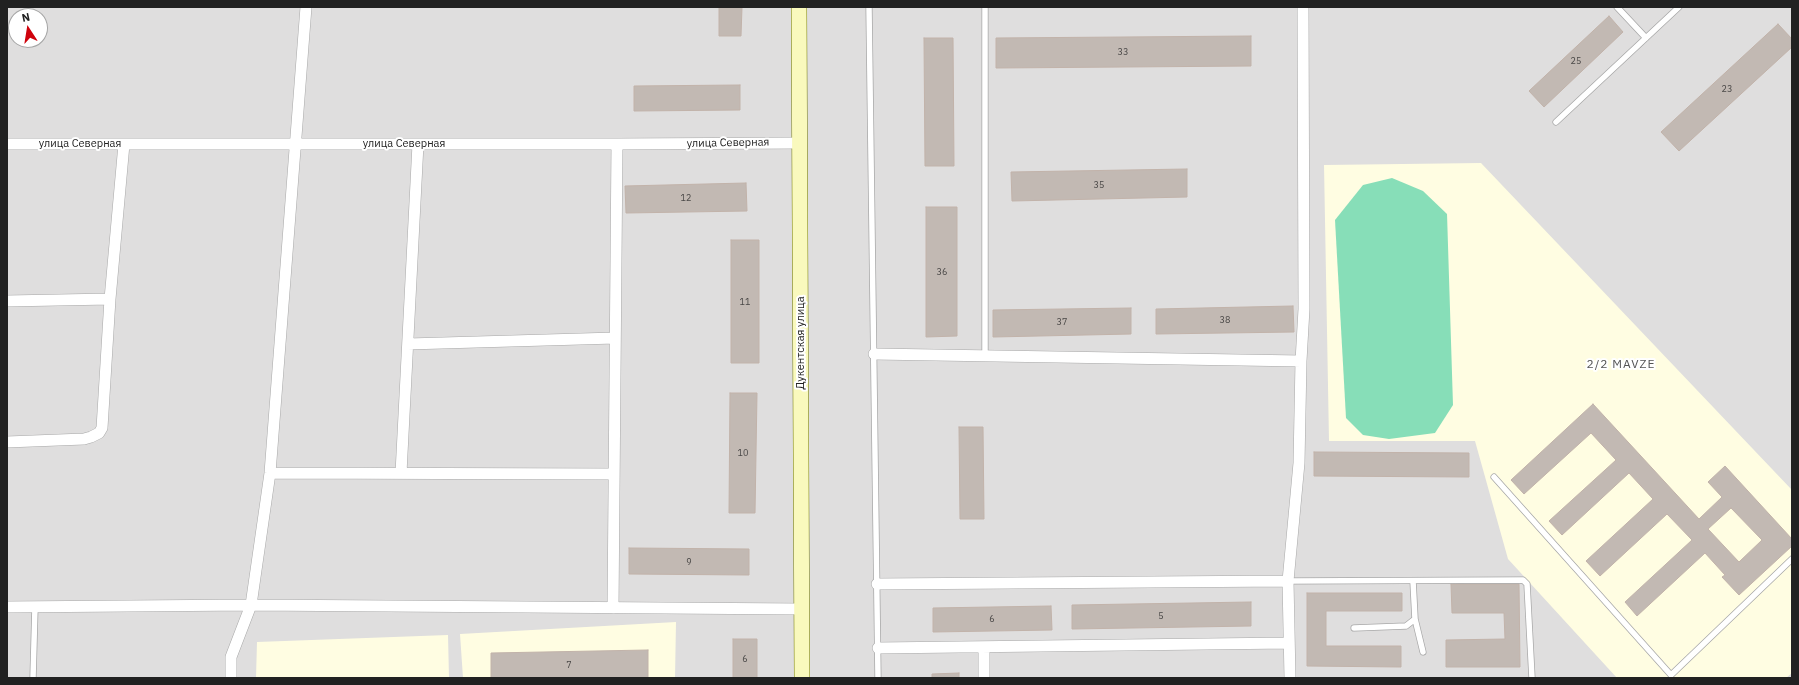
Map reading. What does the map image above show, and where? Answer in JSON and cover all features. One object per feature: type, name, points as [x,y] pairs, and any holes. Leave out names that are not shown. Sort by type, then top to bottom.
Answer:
[{"type":"main road","name":"Дукентская улица","points":[[800,7],[802,678]]},
{"type":"street","points":[[231,678],[231,657],[251,605],[270,473],[306,7]]},
{"type":"street","points":[[1290,678],[1288,581],[1299,463],[1301,362],[1304,309],[1303,7]]},
{"type":"street","name":"улица Северная","points":[[7,144],[800,143]]},
{"type":"street","points":[[7,442],[84,439],[99,433],[104,421],[110,299],[124,144]]},
{"type":"street","points":[[401,473],[418,144]]},
{"type":"street","points":[[613,608],[617,144]]},
{"type":"street","points":[[7,301],[110,299]]},
{"type":"street","points":[[408,344],[615,338]]},
{"type":"street","points":[[874,354],[1301,362]]},
{"type":"street","points":[[270,473],[614,474]]},
{"type":"street","points":[[877,584],[1288,581]]},
{"type":"street","points":[[7,607],[251,605],[801,610]]},
{"type":"street","points":[[878,648],[1289,643]]},
{"type":"street","points":[[984,647],[984,678]]},
{"type":"lane","points":[[869,7],[878,678]]},
{"type":"lane","points":[[985,7],[986,356]]},
{"type":"lane","points":[[1617,7],[1646,38]]},
{"type":"lane","points":[[1556,122],[1679,7]]},
{"type":"lane","points":[[1494,477],[1671,675],[1792,559]]},
{"type":"lane","points":[[1288,581],[1523,580],[1527,584],[1532,678]]},
{"type":"lane","points":[[1412,581],[1415,619],[1423,652]]},
{"type":"lane","points":[[33,678],[35,607]]},
{"type":"lane","points":[[1354,628],[1406,626],[1415,619]]},
{"type":"shaded area","points":[[7,7],[1792,7],[1792,678],[7,678]]},
{"type":"shaded area","points":[[1481,163],[1792,490],[1792,673],[1786,678],[1617,678],[1508,559],[1475,441],[1329,441],[1324,165]]},
{"type":"shaded area","points":[[676,622],[675,678],[463,678],[460,634]]},
{"type":"shaded area","points":[[448,635],[449,678],[256,678],[257,642]]},
{"type":"green space","points":[[1392,178],[1423,191],[1447,214],[1453,405],[1435,433],[1389,439],[1363,435],[1346,418],[1335,220],[1363,185]]},
{"type":"building","points":[[719,7],[742,7],[741,36],[719,36]]},
{"type":"building","points":[[1609,16],[1623,32],[1544,107],[1529,91]]},
{"type":"building","points":[[1778,24],[1792,39],[1792,47],[1679,151],[1661,132]]},
{"type":"building","points":[[1251,36],[1251,66],[996,68],[996,38]]},
{"type":"building","points":[[924,38],[953,38],[954,166],[925,166]]},
{"type":"building","points":[[740,85],[740,110],[634,111],[634,86]]},
{"type":"building","points":[[1187,169],[1187,197],[1012,201],[1011,172]]},
{"type":"building","points":[[746,183],[747,211],[626,213],[625,186]]},
{"type":"building","points":[[926,207],[957,207],[957,336],[926,337]]},
{"type":"building","points":[[731,240],[759,240],[759,363],[731,363]]},
{"type":"building","points":[[1293,306],[1294,332],[1156,334],[1156,309]]},
{"type":"building","points":[[1131,308],[1131,334],[993,337],[993,310]]},
{"type":"building","points":[[730,393],[757,393],[755,513],[729,513]]},
{"type":"building","points":[[1593,404],[1699,519],[1722,497],[1708,482],[1725,466],[1792,539],[1792,546],[1739,595],[1722,577],[1725,575],[1705,553],[1637,616],[1625,602],[1692,540],[1667,514],[1600,576],[1586,561],[1653,499],[1629,473],[1562,535],[1549,521],[1616,460],[1591,433],[1524,494],[1511,480]],"holes":[[[1731,508],[1762,540],[1739,562],[1708,529]]]},
{"type":"building","points":[[959,427],[983,427],[984,519],[960,519]]},
{"type":"building","points":[[1314,452],[1469,453],[1469,477],[1314,476]]},
{"type":"building","points":[[629,548],[749,549],[749,575],[629,574]]},
{"type":"building","points":[[1451,584],[1519,584],[1520,667],[1446,667],[1446,640],[1505,639],[1504,613],[1452,613]]},
{"type":"building","points":[[1307,593],[1402,593],[1402,611],[1326,611],[1326,646],[1401,646],[1401,667],[1307,666]]},
{"type":"building","points":[[1251,602],[1251,626],[1072,629],[1072,605]]},
{"type":"building","points":[[1051,606],[1052,630],[933,632],[933,608]]},
{"type":"building","points":[[733,639],[757,639],[757,678],[733,678]]},
{"type":"building","points":[[648,650],[648,678],[491,678],[491,653]]},
{"type":"building","points":[[959,673],[959,678],[932,678],[932,674]]},
{"type":"district","name":"2/2 MAVZE","points":[[1621,365]]}]
